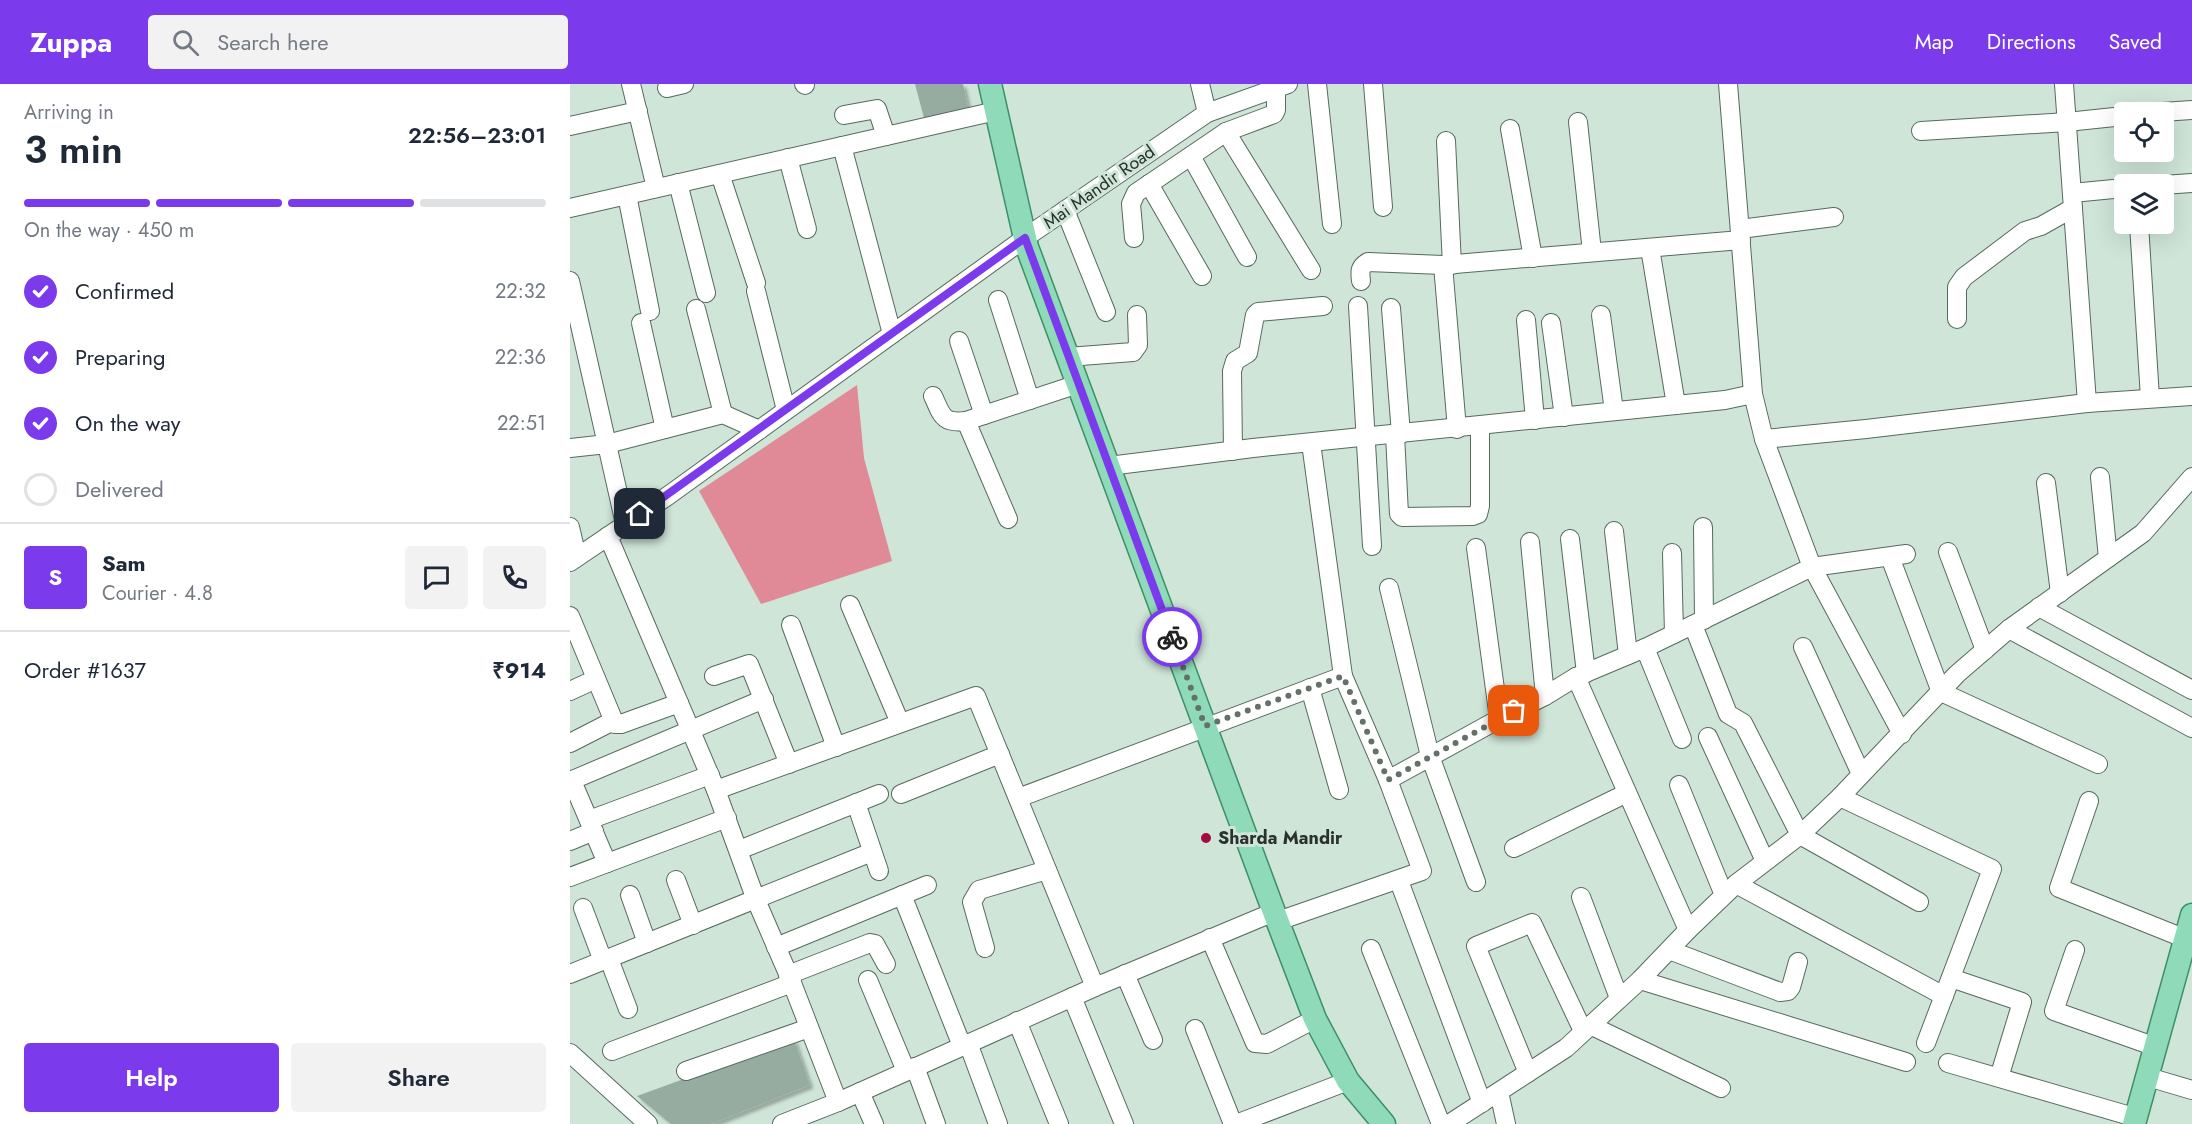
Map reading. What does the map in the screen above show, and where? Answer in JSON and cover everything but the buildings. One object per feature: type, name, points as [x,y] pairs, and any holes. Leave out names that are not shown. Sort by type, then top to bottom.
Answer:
[{"type":"main road","points":[[990,84],[1025,238],[1276,916],[1315,1018],[1348,1081],[1384,1124]]},
{"type":"main road","points":[[2136,1122],[2192,915]]},
{"type":"street","points":[[631,84],[656,188]]},
{"type":"street","points":[[1200,84],[1207,112]]},
{"type":"street","points":[[1317,84],[1332,224]]},
{"type":"street","points":[[1372,84],[1383,207]]},
{"type":"street","points":[[1728,84],[1753,394],[1764,439],[1812,567],[1902,734]]},
{"type":"street","points":[[2064,84],[2087,403]]},
{"type":"street","points":[[1134,238],[1131,204],[1133,197],[1226,132],[1274,114],[1282,86]]},
{"type":"street","name":"Mai Mandir Road","points":[[574,559],[759,430],[1025,238],[1207,112],[1282,86]]},
{"type":"street","points":[[844,114],[877,109],[886,136]]},
{"type":"street","points":[[2174,111],[2192,110]]},
{"type":"street","points":[[570,126],[638,111]]},
{"type":"street","points":[[570,208],[996,111]]},
{"type":"street","points":[[1921,131],[2114,117]]},
{"type":"street","points":[[1578,122],[1592,252]]},
{"type":"street","points":[[1510,129],[1533,258]]},
{"type":"street","points":[[1226,132],[1311,270]]},
{"type":"street","points":[[1446,141],[1448,265],[1457,429]]},
{"type":"street","points":[[842,146],[892,334]]},
{"type":"street","points":[[1191,156],[1247,257]]},
{"type":"street","points":[[788,158],[807,229]]},
{"type":"street","points":[[720,174],[756,287],[786,410]]},
{"type":"street","points":[[678,183],[706,293]]},
{"type":"street","points":[[2174,184],[2192,183]]},
{"type":"street","points":[[1149,184],[1202,276]]},
{"type":"street","points":[[1957,319],[1957,286],[1964,277],[2025,231],[2041,226],[2072,200],[2114,191]]},
{"type":"street","points":[[627,195],[665,429]]},
{"type":"street","points":[[1065,210],[1106,312]]},
{"type":"street","points":[[1361,281],[1360,270],[1362,265],[1368,262],[1448,265],[1650,248],[1834,217]]},
{"type":"street","points":[[2140,234],[2150,398]]},
{"type":"street","points":[[1650,248],[1676,405]]},
{"type":"street","points":[[570,280],[625,524]]},
{"type":"street","points":[[998,300],[1030,400]]},
{"type":"street","points":[[1233,451],[1232,371],[1235,361],[1248,353],[1252,320],[1255,315],[1258,312],[1323,306]]},
{"type":"street","points":[[1358,306],[1372,546]]},
{"type":"street","points":[[1391,308],[1398,434],[1399,514],[1402,517],[1473,516],[1478,514],[1480,506],[1480,426]]},
{"type":"street","points":[[696,309],[723,414]]},
{"type":"street","points":[[1068,357],[1133,352],[1138,345],[1137,315]]},
{"type":"street","points":[[1601,315],[1614,411]]},
{"type":"street","points":[[1526,320],[1535,420]]},
{"type":"street","points":[[1551,323],[1564,417]]},
{"type":"street","points":[[959,341],[984,415]]},
{"type":"street","points":[[933,396],[948,422],[966,421],[1078,384]]},
{"type":"street","points":[[1109,466],[1725,400],[1753,394]]},
{"type":"street","points":[[1764,439],[2087,403],[2192,396]]},
{"type":"street","points":[[570,448],[607,444],[723,414],[759,430]]},
{"type":"street","points":[[966,421],[1008,519]]},
{"type":"street","points":[[782,1124],[838,1102],[1017,1021],[1210,938],[1276,916],[1399,881],[1422,871],[1388,780],[1343,676],[1311,443]]},
{"type":"street","points":[[2100,477],[2108,558]]},
{"type":"street","points":[[1449,1124],[1566,1048],[1640,980],[1730,889],[1800,835],[1840,797],[1957,674],[2009,629],[2143,533],[2192,477]]},
{"type":"street","points":[[2046,483],[2060,592]]},
{"type":"street","points":[[570,527],[574,559]]},
{"type":"street","points":[[1703,527],[1699,623],[1728,714],[1743,723],[1800,835],[1919,902]]},
{"type":"street","points":[[1614,531],[1628,655]]},
{"type":"street","points":[[608,536],[728,818],[756,900],[838,1102]]},
{"type":"street","points":[[1570,539],[1581,675],[1627,793],[1688,930]]},
{"type":"street","points":[[1530,542],[1545,696]]},
{"type":"street","points":[[1476,548],[1498,719]]},
{"type":"street","points":[[1948,552],[1985,650]]},
{"type":"street","points":[[1672,553],[1674,634]]},
{"type":"street","points":[[1388,780],[1581,675],[1699,623],[1812,567],[1898,556],[1941,692],[2098,764]]},
{"type":"street","points":[[1389,588],[1430,756],[1476,882]]},
{"type":"street","points":[[850,605],[900,723]]},
{"type":"street","points":[[2039,607],[2192,690]]},
{"type":"street","points":[[570,616],[613,721],[621,724],[679,703]]},
{"type":"street","points":[[791,625],[836,747]]},
{"type":"street","points":[[2009,629],[2192,728]]},
{"type":"street","points":[[1803,647],[1861,774]]},
{"type":"street","points":[[1645,648],[1682,739]]},
{"type":"street","points":[[714,676],[749,664],[789,764]]},
{"type":"street","points":[[1018,798],[1343,676]]},
{"type":"street","points":[[570,691],[596,679]]},
{"type":"street","points":[[1310,688],[1339,790]]},
{"type":"street","points":[[570,841],[592,825],[713,782],[789,764],[976,696],[1095,987]]},
{"type":"street","points":[[607,863],[571,781],[764,699]]},
{"type":"street","points":[[570,743],[613,721]]},
{"type":"street","points":[[1708,737],[1765,861]]},
{"type":"street","points":[[901,794],[1000,754]]},
{"type":"street","points":[[1679,785],[1730,889],[1944,996]]},
{"type":"street","points":[[1514,848],[1627,793]]},
{"type":"street","points":[[739,850],[879,794]]},
{"type":"street","points":[[1840,797],[1992,869],[1926,1043]]},
{"type":"street","points":[[2089,801],[2059,888],[2186,939]]},
{"type":"street","points":[[856,803],[879,871]]},
{"type":"street","points":[[570,877],[728,818]]},
{"type":"street","points":[[570,974],[872,852]]},
{"type":"street","points":[[985,948],[972,902],[979,890],[1047,870]]},
{"type":"street","points":[[675,880],[693,925]]},
{"type":"street","points":[[1399,881],[1482,1103]]},
{"type":"street","points":[[776,947],[927,885]]},
{"type":"street","points":[[630,895],[647,943]]},
{"type":"street","points":[[902,895],[998,1124]]},
{"type":"street","points":[[1581,897],[1618,998]]},
{"type":"street","points":[[583,908],[628,1009]]},
{"type":"street","points":[[1528,1072],[1476,946],[1532,923],[1587,1028],[1721,1088]]},
{"type":"street","points":[[1210,938],[1255,1043],[1267,1044],[1315,1018]]},
{"type":"street","points":[[612,1051],[790,979],[870,943],[875,944],[886,964]]},
{"type":"street","points":[[1371,949],[1441,1124]]},
{"type":"street","points":[[1669,950],[1780,992],[1788,991],[1791,987],[1798,962]]},
{"type":"street","points":[[2075,950],[2054,1011],[2156,1047]]},
{"type":"street","points":[[1125,974],[1153,1040]]},
{"type":"street","points":[[1951,978],[2022,1002],[2001,1071]]},
{"type":"street","points":[[867,980],[936,1124]]},
{"type":"street","points":[[1640,980],[1905,1062]]},
{"type":"street","points":[[1072,997],[1124,1124]]},
{"type":"street","points":[[1017,1021],[1059,1124]]},
{"type":"street","points":[[686,1071],[809,1028]]},
{"type":"street","points":[[1195,1029],[1234,1124],[1279,1116],[1348,1081]]},
{"type":"street","points":[[570,1053],[648,1124]]},
{"type":"street","points":[[1948,1063],[2136,1122]]},
{"type":"street","points":[[2148,1077],[2192,1090]]},
{"type":"street","points":[[860,1092],[874,1124]]},
{"type":"street","points":[[1498,1092],[1506,1124]]},
{"type":"shaded area","points":[[857,385],[864,458],[892,561],[761,604],[699,491]]},
{"type":"way so far","points":[[1172,637],[1205,726],[1343,676],[1388,780],[1514,711]]},
{"type":"place","name":"Sharda Mandir","points":[[1206,838]]},
{"type":"route","points":[[640,514],[1025,238],[1172,637]]}]
